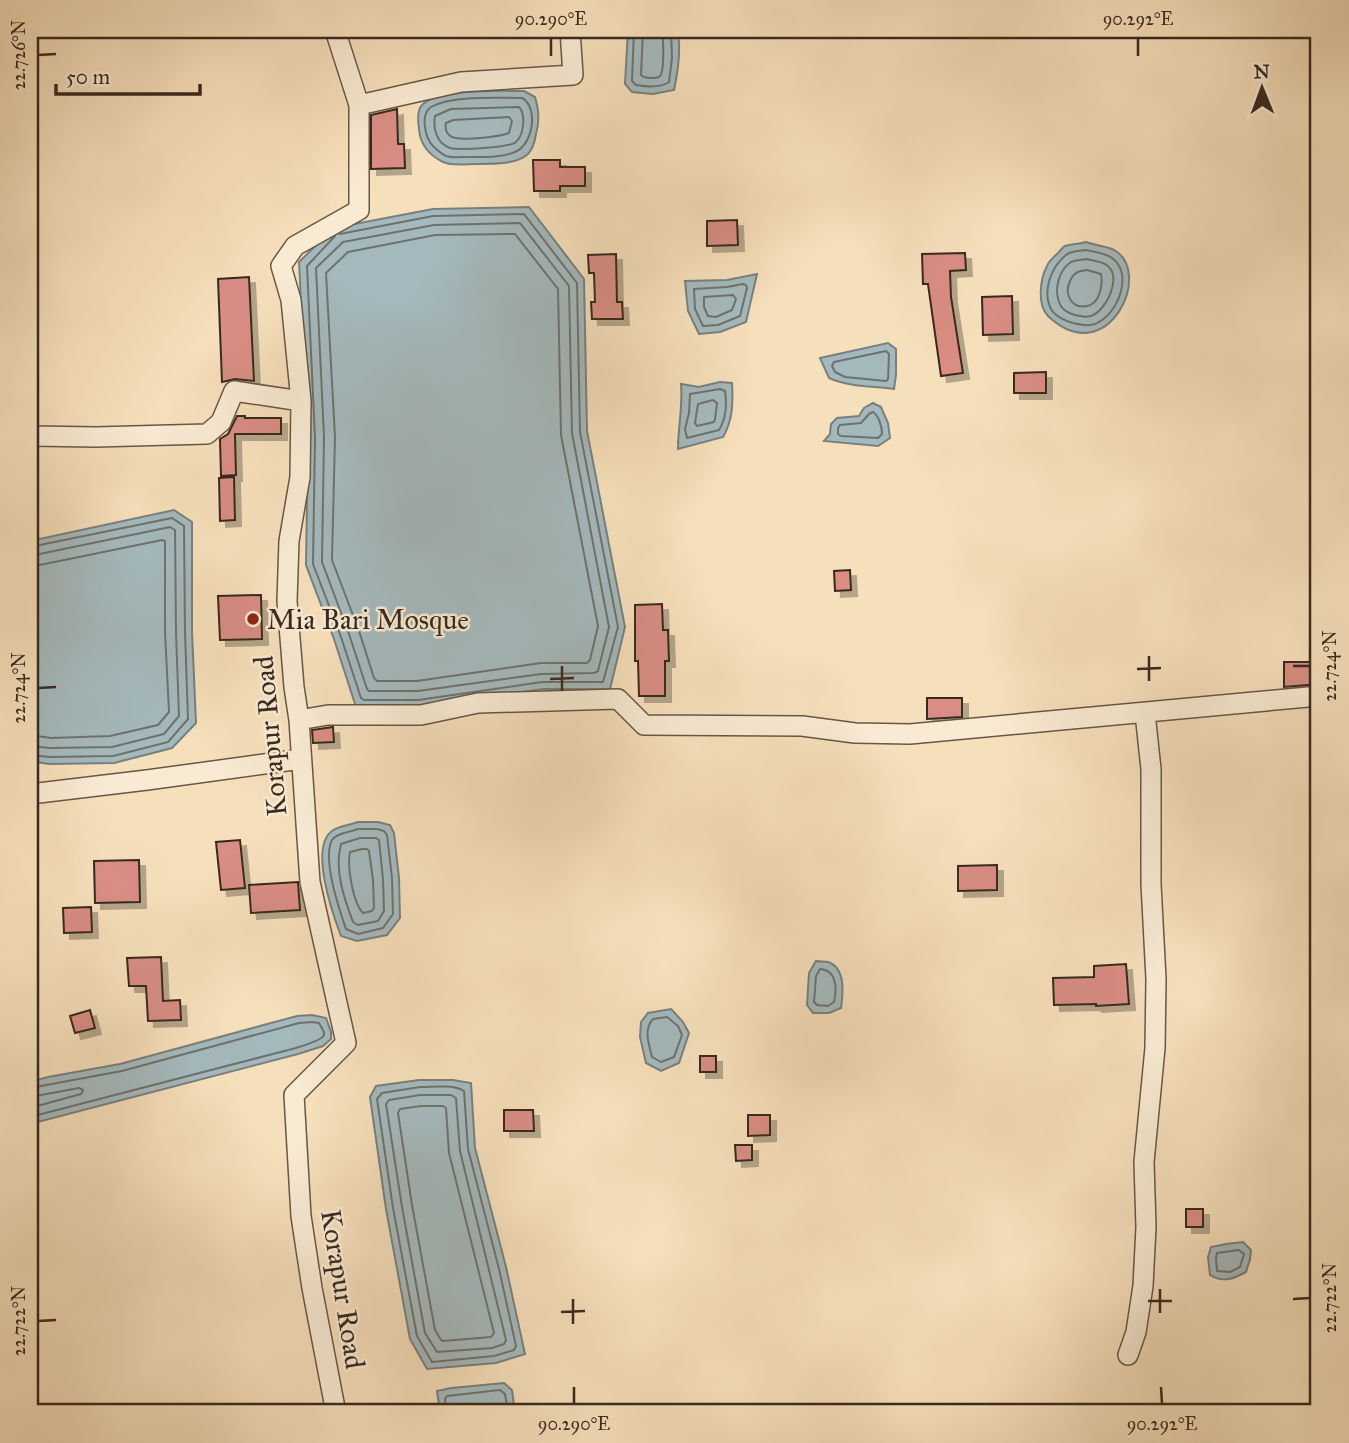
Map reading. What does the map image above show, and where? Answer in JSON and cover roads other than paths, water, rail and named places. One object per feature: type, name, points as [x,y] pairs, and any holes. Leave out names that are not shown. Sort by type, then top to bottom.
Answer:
[{"type":"street","name":"Korapur Road","points":[[335,30],[359,105],[359,210],[295,246],[281,266],[292,300],[301,401],[300,477],[289,541],[287,601],[293,687],[299,720],[310,882],[346,1042],[294,1095],[301,1216],[336,1413]]},
{"type":"street","points":[[359,105],[461,82],[573,75],[570,30]]},
{"type":"street","points":[[30,436],[207,434],[221,422],[234,391],[301,401]]},
{"type":"street","points":[[299,720],[328,715],[421,715],[478,702],[618,699],[644,725],[802,726],[855,733],[910,734],[1319,696]]},
{"type":"street","points":[[1128,1356],[1136,1332],[1143,1286],[1146,1227],[1144,1162],[1155,1048],[1151,769],[1145,713]]},
{"type":"street","points":[[30,793],[301,759]]},
{"type":"water","points":[[628,30],[677,30],[679,52],[674,90],[653,94],[632,92],[625,84]]},
{"type":"water","points":[[524,91],[535,97],[538,120],[532,147],[523,158],[503,163],[450,164],[433,156],[423,144],[418,115],[420,108],[427,102],[438,97],[468,92]]},
{"type":"water","points":[[529,207],[584,279],[587,431],[625,627],[610,689],[543,689],[419,707],[356,707],[306,565],[308,438],[299,262],[334,228],[433,209]]},
{"type":"water","points":[[1086,242],[1112,249],[1124,260],[1129,276],[1127,294],[1119,311],[1106,325],[1090,332],[1070,330],[1048,316],[1041,299],[1043,278],[1050,261],[1065,246]]},
{"type":"water","points":[[757,274],[746,322],[720,332],[699,334],[688,311],[685,281],[727,280]]},
{"type":"water","points":[[888,343],[896,349],[894,389],[853,385],[829,378],[820,358]]},
{"type":"water","points":[[720,382],[732,383],[732,411],[723,437],[678,449],[681,384],[699,387]]},
{"type":"water","points":[[873,403],[881,407],[888,423],[890,438],[878,446],[824,441],[830,434],[831,424],[837,418],[859,416],[864,408]]},
{"type":"water","points":[[174,510],[192,522],[192,632],[196,723],[172,748],[114,763],[49,764],[30,761],[30,541]]},
{"type":"water","points":[[358,822],[390,825],[394,833],[400,918],[387,935],[357,941],[341,936],[325,882],[323,851],[325,839],[332,831]]},
{"type":"water","points":[[816,961],[834,965],[841,975],[841,1008],[829,1013],[813,1013],[807,1005],[809,973]]},
{"type":"water","points":[[671,1009],[689,1033],[679,1063],[661,1071],[646,1063],[640,1037],[641,1022],[648,1013]]},
{"type":"water","points":[[297,1016],[326,1018],[331,1032],[331,1039],[323,1046],[30,1124],[30,1082],[120,1064]]},
{"type":"water","points":[[419,1080],[471,1083],[475,1148],[525,1354],[496,1363],[427,1369],[410,1339],[386,1209],[370,1097],[376,1086]]},
{"type":"water","points":[[1243,1242],[1251,1250],[1246,1272],[1228,1279],[1210,1275],[1208,1257],[1211,1247]]},
{"type":"water","points":[[504,1383],[512,1390],[515,1413],[440,1413],[437,1391]]},
{"type":"place","name":"Mia Bari Mosque","points":[[253,619]]}]
